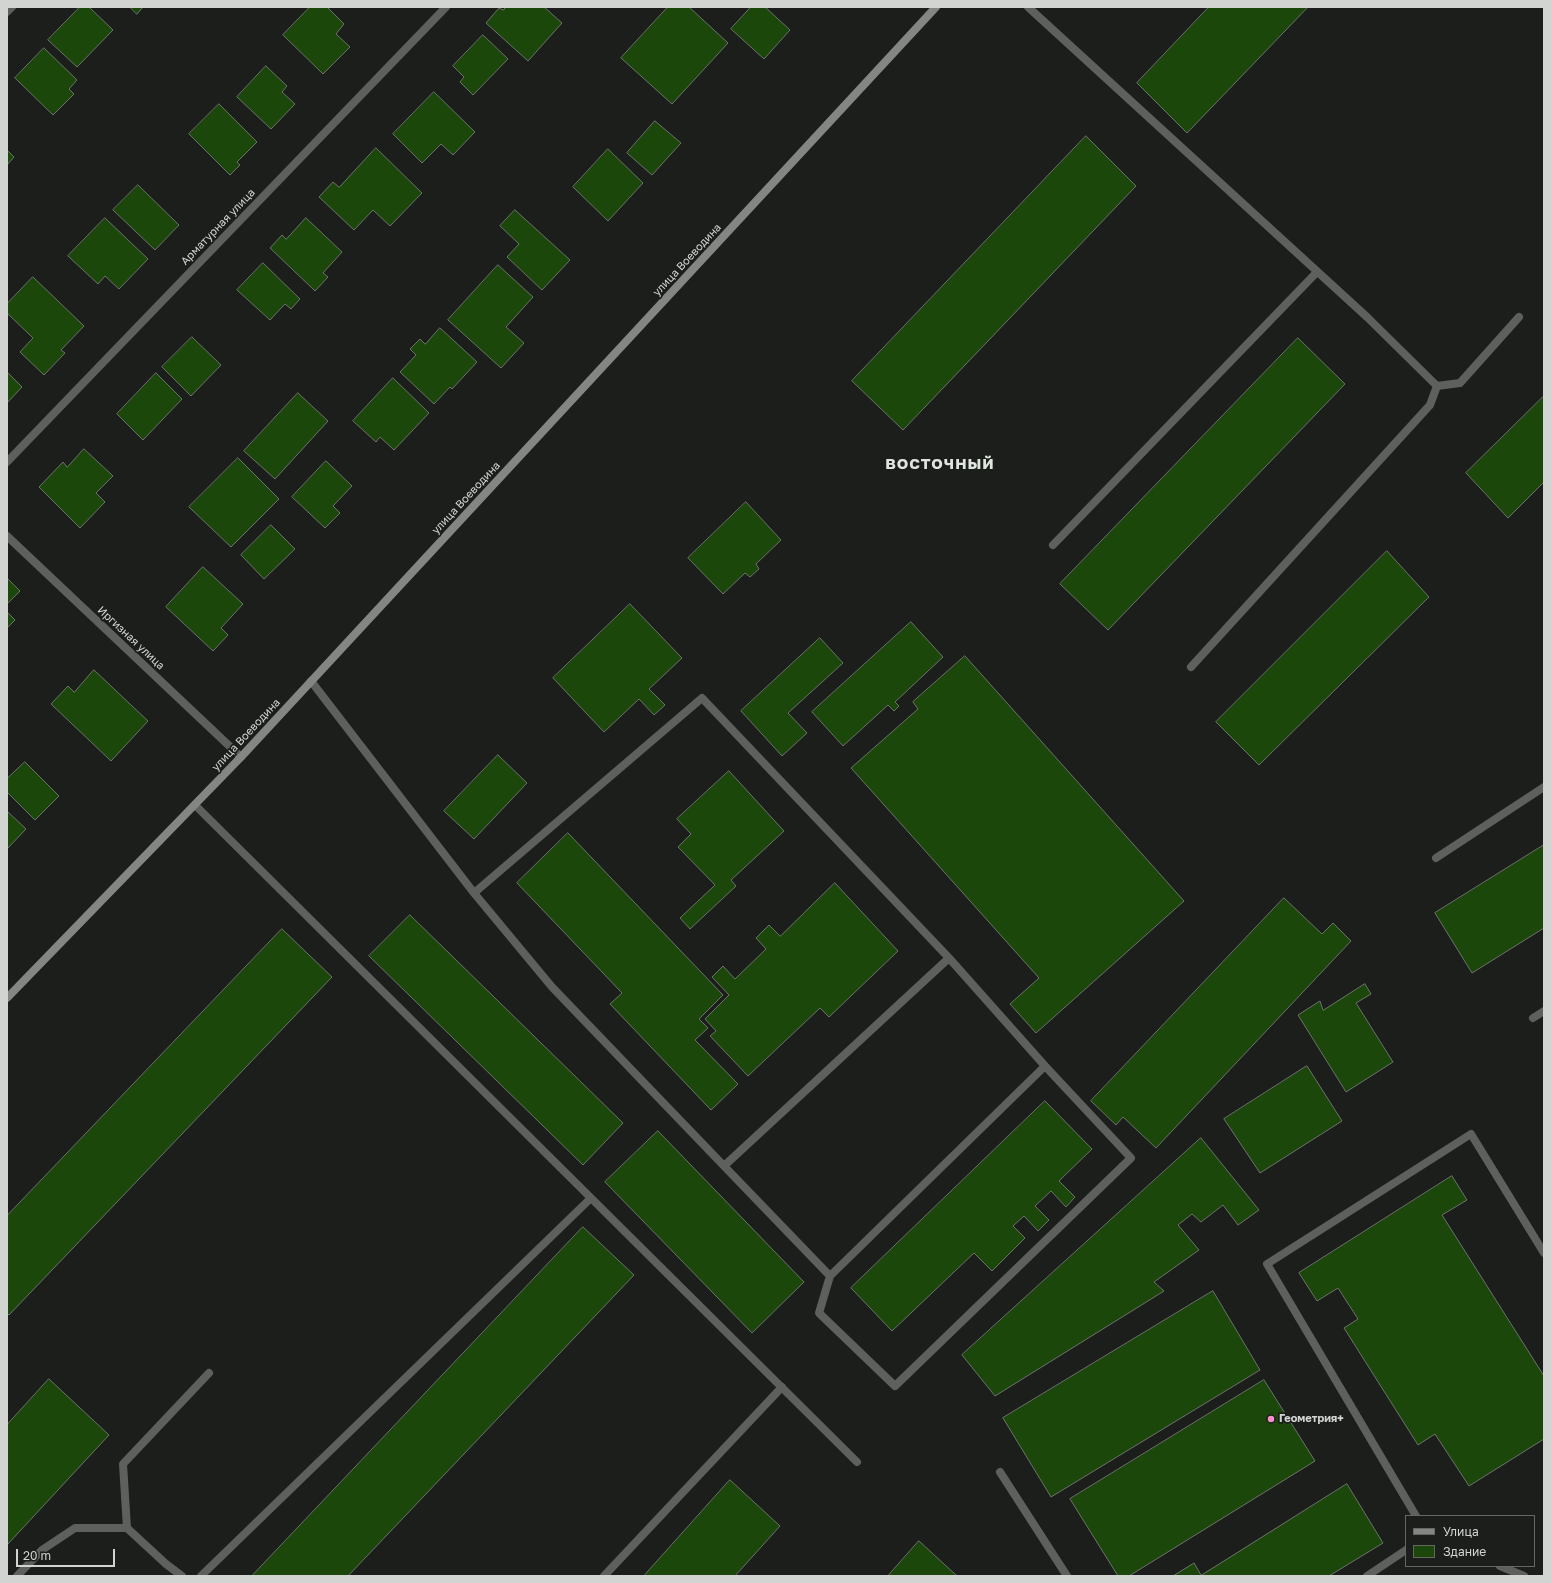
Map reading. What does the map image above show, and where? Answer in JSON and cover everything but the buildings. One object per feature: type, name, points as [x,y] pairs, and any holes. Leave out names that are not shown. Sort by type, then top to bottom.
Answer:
[{"type":"street","points":[[7,12],[12,7]]},
{"type":"street","name":"Арматурная улица","points":[[7,462],[446,7]]},
{"type":"street","name":"улица Воеводина","points":[[7,998],[241,757],[936,7]]},
{"type":"street","points":[[1028,7],[1366,317],[1437,386]]},
{"type":"street","points":[[1053,545],[1317,272]]},
{"type":"street","points":[[1437,386],[1460,383],[1518,316]]},
{"type":"street","points":[[1191,667],[1430,405],[1437,386]]},
{"type":"street","name":"Иргизная улица","points":[[7,536],[241,757]]},
{"type":"street","points":[[311,681],[474,893],[552,987],[830,1276]]},
{"type":"street","points":[[474,893],[702,698],[949,958],[1045,1066],[1131,1158],[895,1386],[819,1313],[830,1276],[1045,1066]]},
{"type":"street","points":[[1436,858],[1544,787]]},
{"type":"street","points":[[195,805],[858,1462]]},
{"type":"street","points":[[724,1166],[949,958]]},
{"type":"street","points":[[1533,1018],[1544,1011]]},
{"type":"street","points":[[1415,1515],[1267,1264],[1471,1134],[1544,1253]]},
{"type":"street","points":[[201,1576],[591,1198]]},
{"type":"street","points":[[127,1528],[123,1464],[209,1373]]},
{"type":"street","points":[[604,1576],[782,1387]]},
{"type":"street","points":[[1000,1472],[1066,1576]]},
{"type":"street","points":[[17,1576],[42,1550],[75,1528],[127,1528],[166,1564],[182,1576]]},
{"type":"street","points":[[1367,1576],[1405,1551]]},
{"type":"street","points":[[1502,1567],[1524,1576]]},
{"type":"place","name":"Геометрия+","points":[[1271,1419]]},
{"type":"district","name":"ВОСТОЧНЫЙ","points":[[940,464]]}]
